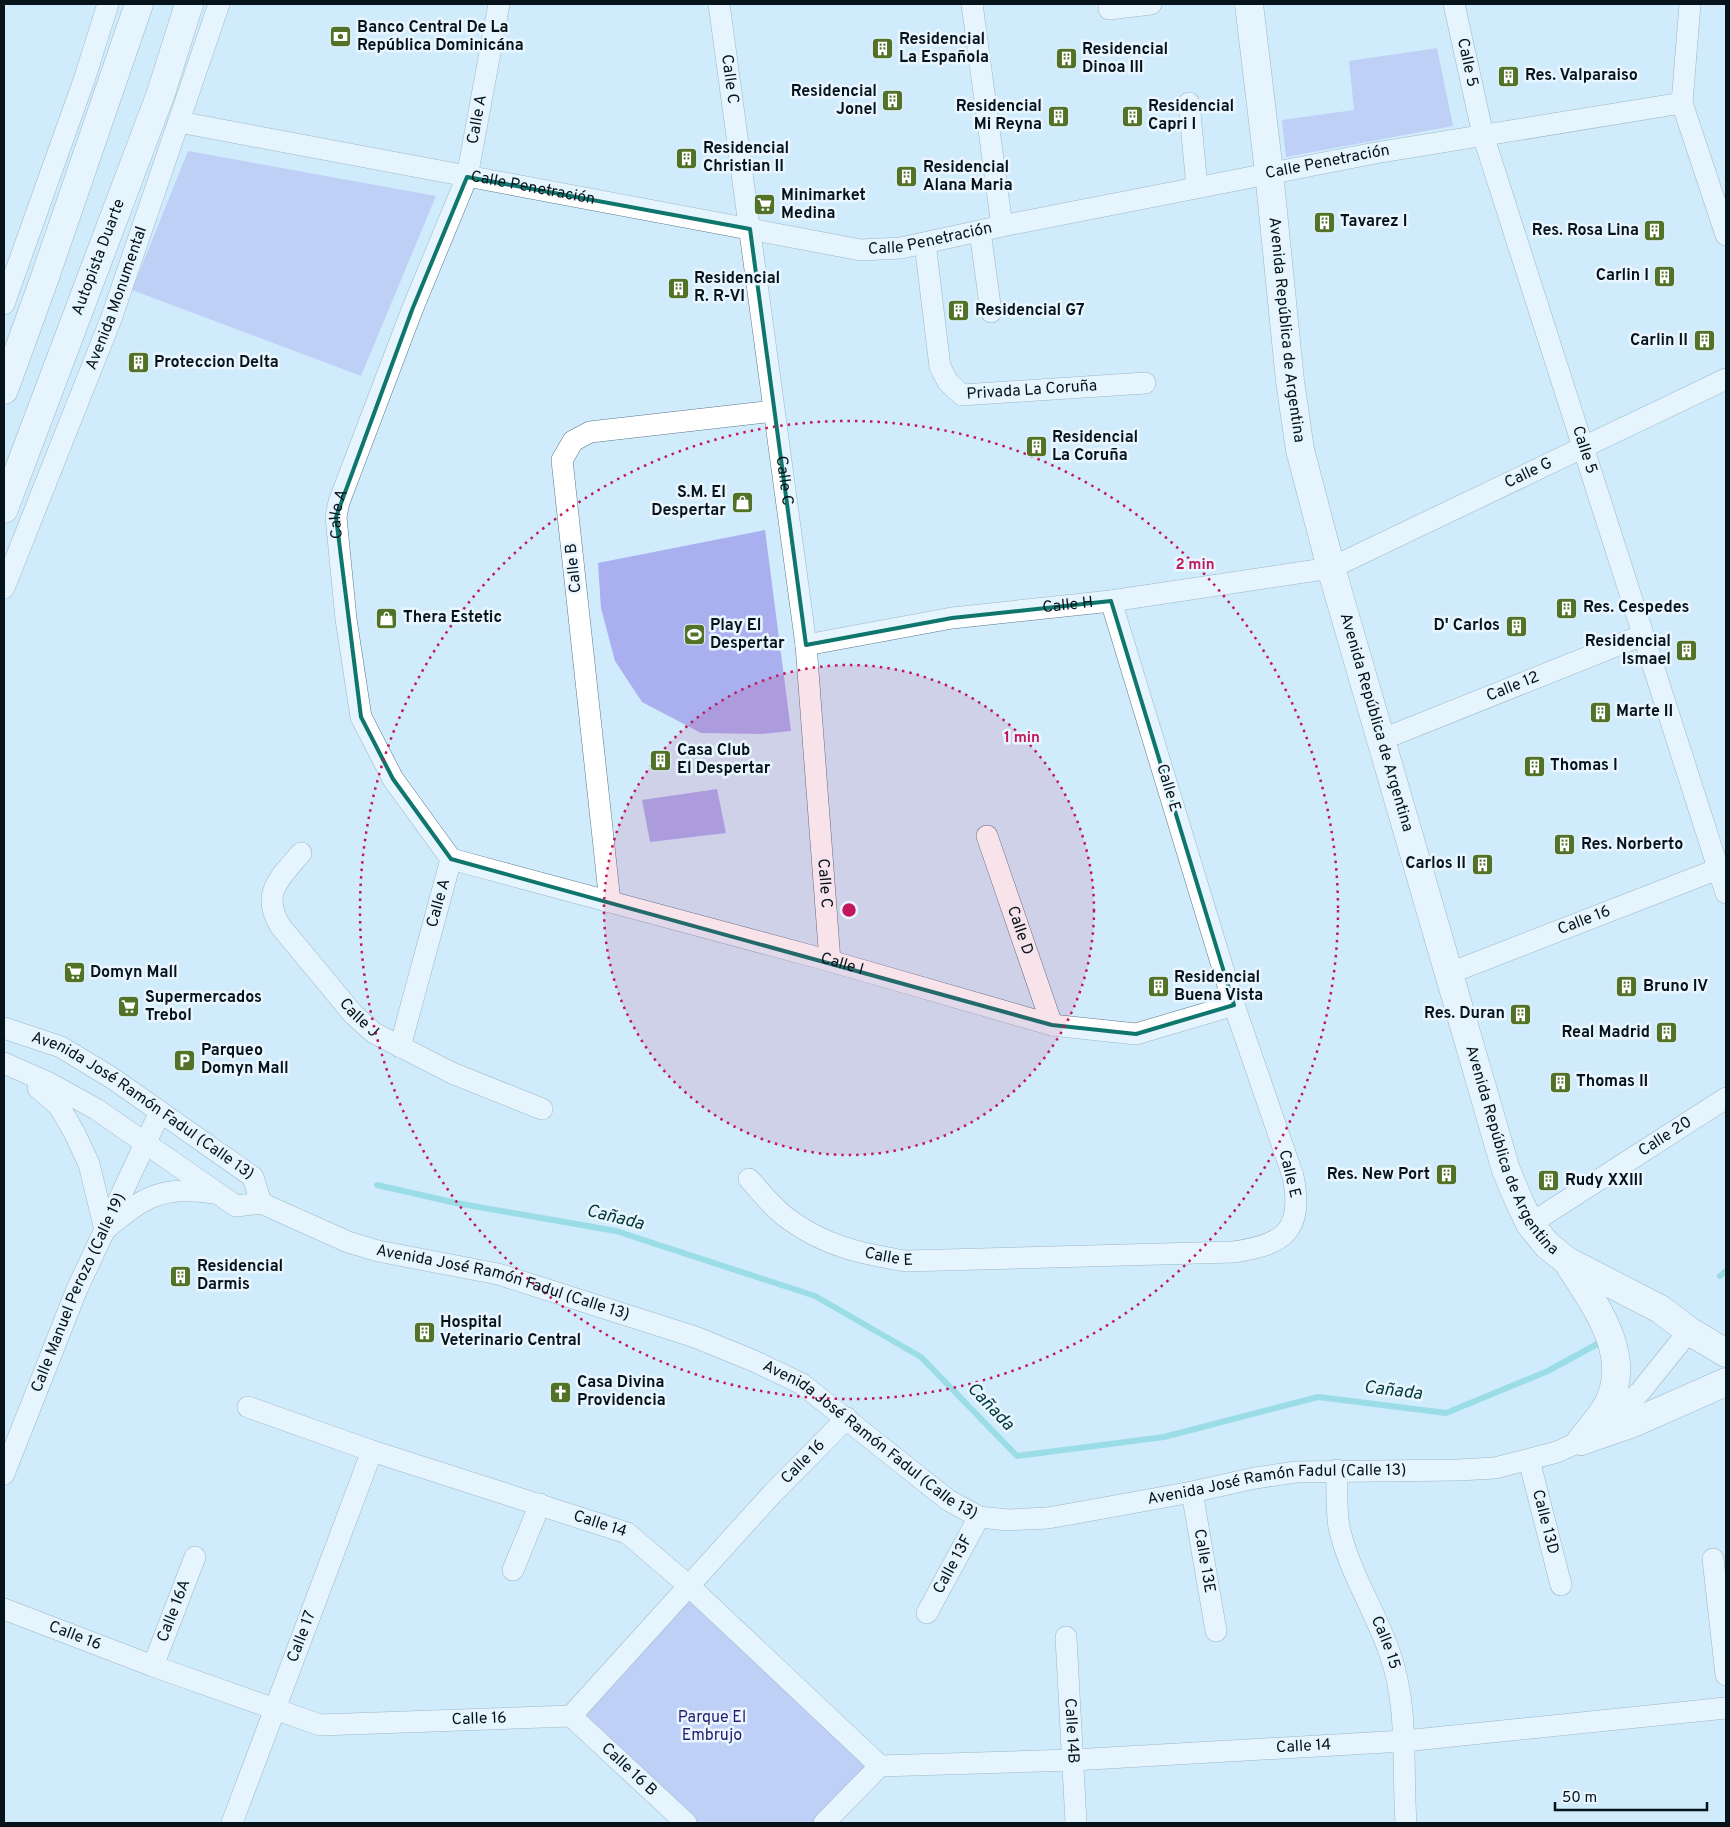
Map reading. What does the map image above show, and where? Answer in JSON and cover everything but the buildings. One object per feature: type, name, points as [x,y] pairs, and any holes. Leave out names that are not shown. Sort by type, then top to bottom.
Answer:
[{"type":"main road","points":[[4,390],[139,4]]},
{"type":"main road","name":"Autopista Duarte","points":[[4,509],[161,93],[189,4]]},
{"type":"main road","name":"Avenida República de Argentina","points":[[1249,4],[1269,172],[1290,381],[1300,450],[1331,568],[1383,739],[1506,1170],[1518,1202],[1530,1224],[1546,1244],[1567,1261],[1660,1309],[1689,1331],[1726,1353]]},
{"type":"main road","points":[[1567,1261],[1601,1318],[1615,1348],[1615,1380],[1607,1406],[1581,1441]]},
{"type":"main road","points":[[1581,1441],[1633,1423],[1726,1382]]},
{"type":"street","points":[[4,304],[84,80],[108,4]]},
{"type":"street","name":"Avenida Monumental","points":[[4,588],[111,319],[219,4]]},
{"type":"street","name":"Calle A","points":[[400,1046],[451,859],[393,779],[361,717],[346,619],[336,517],[339,502],[412,310],[467,177],[499,4]]},
{"type":"street","name":"Calle C","points":[[719,4],[806,645],[830,960]]},
{"type":"street","points":[[972,4],[1002,226]]},
{"type":"street","points":[[1109,9],[1151,4]]},
{"type":"street","name":"Calle 5","points":[[1454,4],[1483,135],[1726,893]]},
{"type":"street","points":[[1690,4],[1682,103],[1726,234]]},
{"type":"street","points":[[1189,103],[1197,187]]},
{"type":"street","name":"Calle Penetración","points":[[179,122],[861,250],[901,248],[1269,172],[1682,103]]},
{"type":"street","points":[[980,231],[990,312]]},
{"type":"street","name":"Privada La Coruña","points":[[926,243],[940,367],[948,382],[962,395],[1145,384]]},
{"type":"street","name":"Calle G","points":[[1331,568],[1726,379]]},
{"type":"street","name":"Calle B","points":[[610,902],[562,460],[573,441],[590,432],[774,412]]},
{"type":"street","name":"Calle H","points":[[806,645],[952,618],[1111,601],[1331,568]]},
{"type":"street","name":"Calle E","points":[[749,1180],[786,1218],[816,1237],[857,1253],[906,1261],[1233,1252],[1257,1249],[1280,1239],[1293,1221],[1298,1200],[1293,1176],[1234,1005],[1111,601]]},
{"type":"street","name":"Calle 12","points":[[1383,739],[1643,635]]},
{"type":"street","name":"Calle D","points":[[987,836],[1052,1025]]},
{"type":"street","name":"Calle J","points":[[301,853],[277,882],[272,894],[273,914],[281,927],[353,1014],[374,1033],[452,1072],[542,1109]]},
{"type":"street","name":"Calle I","points":[[451,859],[830,960],[1052,1025],[1136,1034],[1234,1005]]},
{"type":"street","name":"Calle 16","points":[[1450,973],[1718,869]]},
{"type":"street","name":"Avenida José Ramón Fadul (Calle 13)","points":[[4,1028],[61,1047],[112,1078],[253,1176],[261,1203]]},
{"type":"street","points":[[7,1064],[59,1106],[89,1164],[105,1230],[120,1217],[150,1198],[168,1191],[187,1189],[218,1193]]},
{"type":"street","name":"Avenida José Ramón Fadul (Calle 13)","points":[[7,1064],[47,1082],[96,1109],[236,1206],[261,1203],[348,1242],[378,1251],[498,1274],[695,1337],[754,1361],[802,1384],[847,1418],[921,1480],[948,1500],[979,1517],[1008,1520],[1048,1518],[1192,1492],[1255,1478],[1336,1470],[1458,1470],[1494,1468],[1529,1460],[1557,1452],[1581,1441],[1612,1418],[1640,1392],[1689,1331]]},
{"type":"street","name":"Calle 20","points":[[1530,1224],[1726,1098]]},
{"type":"street","name":"Calle Manuel Perozo (Calle 19)","points":[[4,1474],[77,1288],[160,1112]]},
{"type":"street","name":"Calle 14","points":[[248,1407],[372,1451],[627,1533],[689,1586],[880,1766],[1073,1760],[1404,1741],[1726,1708]]},
{"type":"street","name":"Calle 16","points":[[4,1609],[153,1666],[320,1725],[571,1716],[772,1494],[847,1418]]},
{"type":"street","name":"Calle 17","points":[[232,1823],[372,1451]]},
{"type":"street","name":"Calle 13D","points":[[1529,1460],[1561,1585]]},
{"type":"street","name":"Calle 15","points":[[1336,1470],[1339,1525],[1350,1563],[1390,1654],[1400,1691],[1404,1741],[1406,1823]]},
{"type":"street","name":"Calle 13E","points":[[1192,1492],[1216,1631]]},
{"type":"street","points":[[513,1570],[540,1504]]},
{"type":"street","name":"Calle 13F","points":[[927,1613],[979,1517]]},
{"type":"street","name":"Calle 16A","points":[[153,1666],[195,1557]]},
{"type":"street","points":[[1713,1559],[1726,1675]]},
{"type":"street","name":"Calle 14B","points":[[1066,1637],[1076,1823]]},
{"type":"street","name":"Calle 16 B","points":[[571,1716],[682,1822]]},
{"type":"street","points":[[824,1823],[880,1766]]},
{"type":"highlighted area","points":[[467,177],[750,229],[806,645],[952,618],[1111,601],[1234,1005],[1136,1034],[1052,1025],[451,859],[393,779],[361,717],[336,517],[412,310]]},
{"type":"green space","points":[[1437,48],[1453,126],[1286,157],[1282,120],[1354,110],[1349,61]]},
{"type":"green space","points":[[188,151],[436,196],[361,376],[132,290]]},
{"type":"green space","name":"Play El Despertar","points":[[765,530],[791,731],[762,734],[701,733],[642,702],[615,661],[601,608],[598,563]]},
{"type":"green space","points":[[717,789],[726,833],[650,842],[642,800]]},
{"type":"green space","name":"Parque El Embrujo","points":[[689,1586],[880,1766],[825,1823],[687,1823],[571,1716]]},
{"type":"waterway","name":"Cañada","points":[[377,1185],[456,1203],[616,1231],[815,1296],[921,1357],[1017,1456],[1164,1437],[1318,1397],[1446,1413],[1548,1371],[1599,1343]]},
{"type":"waterway","name":"Cañada","points":[[1720,1276],[1726,1271]]},
{"type":"place","name":"Banco Central De La República Dominicána","points":[[341,37]]},
{"type":"place","name":"Residencial La Española","points":[[883,49]]},
{"type":"place","name":"Residencial Dinoa III","points":[[1066,59]]},
{"type":"place","name":"Res. Valparaiso","points":[[1509,76]]},
{"type":"place","name":"Residencial Jonel","points":[[893,101]]},
{"type":"place","name":"Residencial Mi Reyna","points":[[1058,116]]},
{"type":"place","name":"Residencial Capri I","points":[[1132,116]]},
{"type":"place","name":"Residencial Christian II","points":[[687,158]]},
{"type":"place","name":"Residencial Alana Maria","points":[[907,177]]},
{"type":"place","name":"Minimarket Medina","points":[[765,205]]},
{"type":"place","name":"Tavarez I","points":[[1324,222]]},
{"type":"place","name":"Res. Rosa Lina","points":[[1655,231]]},
{"type":"place","name":"Carlin I","points":[[1665,276]]},
{"type":"place","name":"Residencial R. R-VI","points":[[678,288]]},
{"type":"place","name":"Residencial G7","points":[[959,311]]},
{"type":"place","name":"Carlin II","points":[[1704,341]]},
{"type":"place","name":"Proteccion Delta","points":[[138,363]]},
{"type":"place","name":"Residencial La Coruña","points":[[1036,447]]},
{"type":"place","name":"S.M. El Despertar","points":[[742,502]]},
{"type":"place","name":"Res. Cespedes","points":[[1567,608]]},
{"type":"place","name":"Thera Estetic","points":[[387,618]]},
{"type":"place","name":"D' Carlos","points":[[1516,626]]},
{"type":"place","name":"Play El Despertar","points":[[694,635]]},
{"type":"place","name":"Residencial Ismael","points":[[1687,651]]},
{"type":"place","name":"Marte II","points":[[1600,712]]},
{"type":"place","name":"Casa Club El Despertar","points":[[661,760]]},
{"type":"place","name":"Thomas I","points":[[1534,766]]},
{"type":"place","name":"Res. Norberto","points":[[1565,845]]},
{"type":"place","name":"Carlos II","points":[[1482,864]]},
{"type":"place","name":"Domyn Mall","points":[[74,973]]},
{"type":"place","name":"Residencial Buena Vista","points":[[1158,987]]},
{"type":"place","name":"Bruno IV","points":[[1627,987]]},
{"type":"place","name":"Supermercados Trebol","points":[[129,1007]]},
{"type":"place","name":"Res. Duran","points":[[1521,1014]]},
{"type":"place","name":"Real Madrid","points":[[1666,1033]]},
{"type":"place","name":"Parqueo Domyn Mall","points":[[185,1060]]},
{"type":"place","name":"Thomas II","points":[[1560,1082]]},
{"type":"place","name":"Res. New Port","points":[[1446,1175]]},
{"type":"place","name":"Rudy XXIII","points":[[1549,1181]]},
{"type":"place","name":"Residencial Darmis","points":[[181,1276]]},
{"type":"place","name":"Hospital Veterinario Central","points":[[424,1332]]},
{"type":"place","name":"Casa Divina Providencia","points":[[561,1392]]}]
